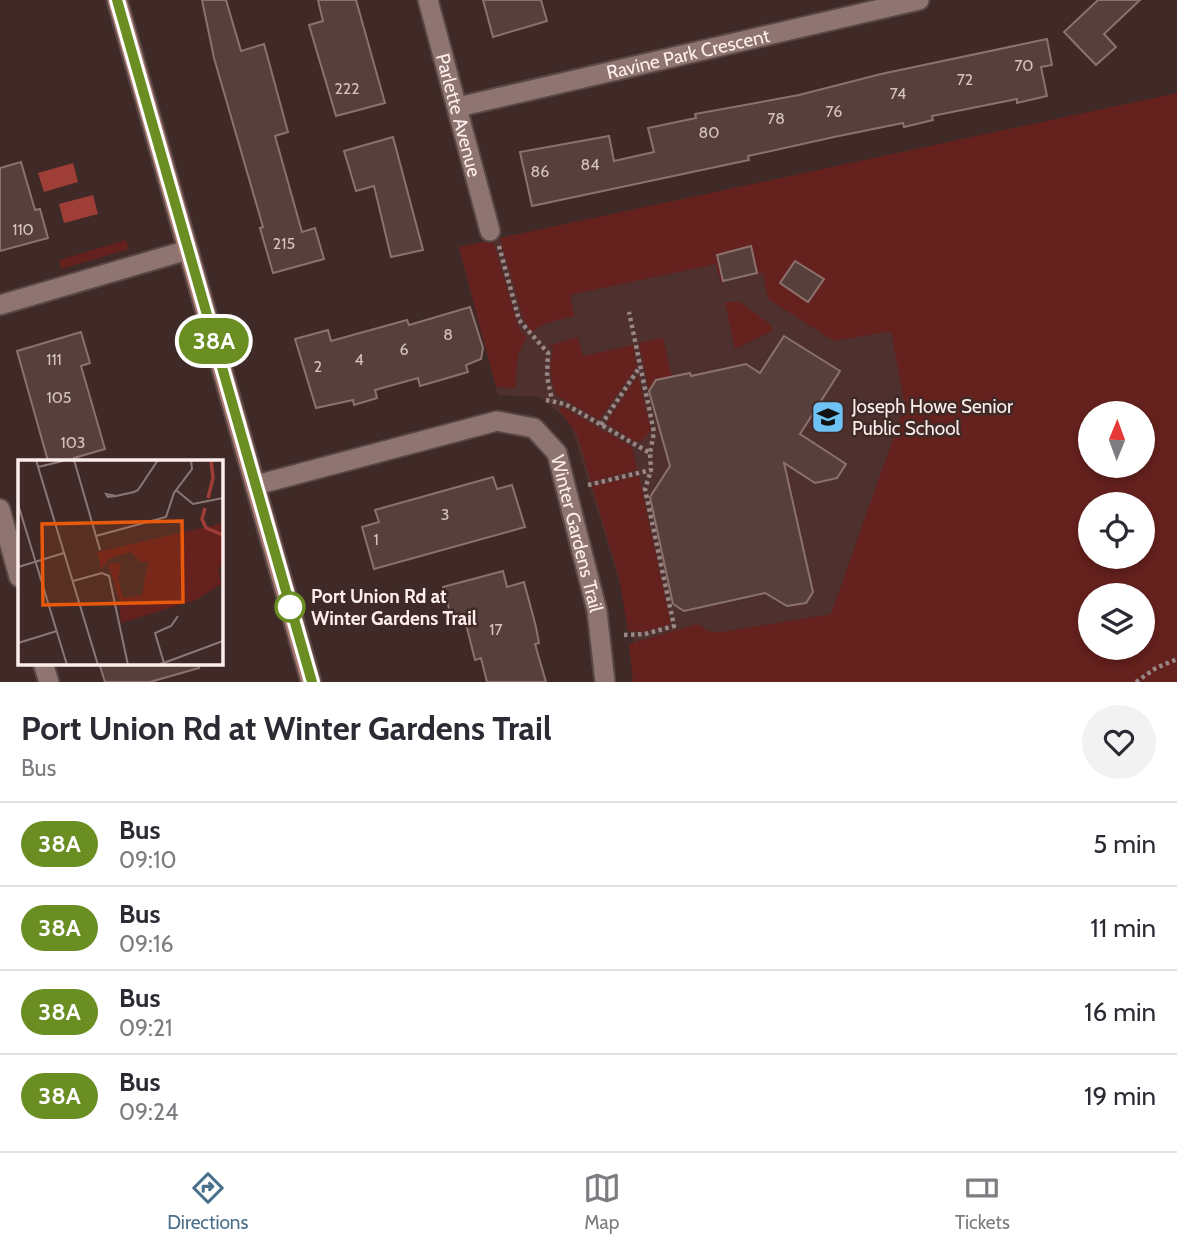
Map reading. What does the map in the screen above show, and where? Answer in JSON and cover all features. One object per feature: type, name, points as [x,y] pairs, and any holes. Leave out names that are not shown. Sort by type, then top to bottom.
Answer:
[{"type":"main road","points":[[117,0],[312,682]]},
{"type":"street","name":"Parlette Avenue","points":[[428,0],[490,231]]},
{"type":"street","name":"Ravine Park Crescent","points":[[458,107],[919,0]]},
{"type":"street","points":[[0,305],[188,250]]},
{"type":"street","name":"Winter Gardens Trail","points":[[256,485],[497,421],[534,428],[557,453],[597,611],[605,682]]},
{"type":"street","points":[[0,509],[18,573]]},
{"type":"street","points":[[43,664],[49,682]]},
{"type":"path","points":[[490,231],[498,242],[519,320],[548,353],[546,365],[549,400],[650,453]]},
{"type":"path","points":[[624,635],[645,634],[674,626],[645,489],[651,470],[650,453],[654,432],[629,312]]},
{"type":"path","points":[[601,425],[640,367]]},
{"type":"path","points":[[588,485],[651,470]]},
{"type":"path","points":[[1136,682],[1156,667],[1177,659]]},
{"type":"shaded area","name":"Joseph Howe Senior Public School","points":[[1177,93],[1177,682],[633,682],[629,644],[698,624],[709,632],[722,632],[831,614],[905,405],[891,331],[834,341],[768,299],[763,273],[757,273],[751,247],[717,255],[723,281],[721,283],[716,264],[570,295],[574,316],[544,324],[531,332],[523,318],[500,238]]},
{"type":"shaded area","name":"Joseph Howe Senior Public School","points":[[1177,157],[1177,682],[637,682],[631,619],[570,422],[540,397],[498,395],[459,247],[741,188]]},
{"type":"shaded area","points":[[73,163],[78,182],[44,192],[38,173]]},
{"type":"shaded area","points":[[93,195],[98,214],[64,223],[59,204]]},
{"type":"shaded area","points":[[126,240],[129,249],[61,269],[59,260]]},
{"type":"shaded area","points":[[493,240],[519,329],[527,337],[518,354],[515,388],[496,387],[459,247]]},
{"type":"shaded area","points":[[725,302],[740,302],[771,325],[772,331],[735,349]]},
{"type":"shaded area","points":[[578,337],[583,356],[633,345],[637,367],[599,420],[556,395],[554,389],[551,366],[554,348],[548,346]]},
{"type":"shaded area","points":[[663,338],[672,377],[656,380],[649,391],[639,343]]},
{"type":"shaded area","points":[[638,375],[651,430],[642,441],[633,441],[606,423]]},
{"type":"shaded area","points":[[563,407],[632,447],[637,470],[591,482],[577,435],[559,409]]},
{"type":"shaded area","points":[[639,476],[671,624],[644,632],[628,631],[619,577],[592,486]]},
{"type":"building","points":[[202,0],[226,0],[241,51],[264,44],[288,132],[275,136],[302,232],[315,228],[324,259],[273,273],[260,228],[263,227],[214,58]]},
{"type":"building","points":[[318,0],[356,0],[385,103],[336,116],[309,25],[323,21]]},
{"type":"building","points":[[483,0],[541,0],[547,21],[493,37]]},
{"type":"building","points":[[1098,0],[1140,0],[1104,34],[1116,47],[1096,65],[1064,32]]},
{"type":"building","points":[[1047,39],[1052,65],[1041,67],[1047,96],[1017,103],[1017,99],[932,116],[933,120],[904,127],[903,123],[834,137],[748,156],[749,160],[532,206],[520,152],[609,136],[614,161],[654,152],[648,128],[696,118],[695,114],[799,95],[881,74]]},
{"type":"building","points":[[393,137],[423,250],[391,257],[374,186],[356,191],[344,151]]},
{"type":"building","points":[[21,162],[35,210],[40,209],[48,238],[0,251],[0,168]]},
{"type":"building","points":[[751,246],[757,273],[723,281],[717,255]]},
{"type":"building","points":[[795,261],[824,279],[808,302],[780,283]]},
{"type":"building","points":[[470,307],[483,348],[481,359],[466,365],[468,372],[420,386],[418,378],[375,390],[377,398],[354,405],[353,400],[316,408],[295,339],[328,330],[331,341],[407,320],[409,325]]},
{"type":"building","points":[[81,332],[90,363],[81,366],[105,449],[74,458],[75,460],[48,460],[17,351]]},
{"type":"building","points":[[784,336],[840,371],[800,434],[846,464],[837,478],[815,483],[784,463],[813,592],[806,603],[787,606],[765,593],[684,611],[673,604],[650,497],[670,466],[649,391],[656,380],[690,373],[691,376],[746,364],[760,373]]},
{"type":"building","points":[[493,477],[497,489],[512,485],[525,527],[374,569],[362,527],[379,522],[375,510]]},
{"type":"building","points":[[503,571],[507,587],[524,582],[539,643],[535,644],[546,682],[487,682],[481,658],[475,660],[465,620],[453,623],[443,587]]},
{"type":"building","points":[[99,664],[198,664],[199,668],[150,682],[105,682]]},
{"type":"bus line","name":"38A","points":[[117,0],[312,682]]},
{"type":"place","name":"Joseph Howe Senior Public School","points":[[828,417]]},
{"type":"place","name":"Port Union Rd at Winter Gardens Trail","points":[[290,607]]}]
